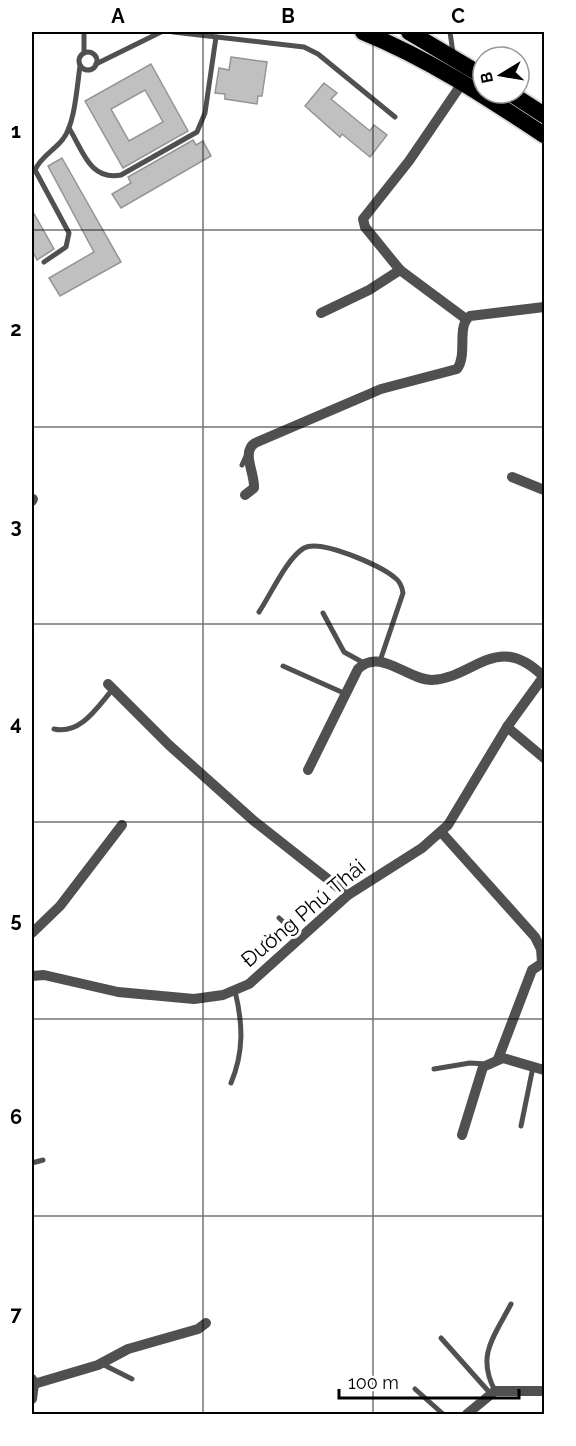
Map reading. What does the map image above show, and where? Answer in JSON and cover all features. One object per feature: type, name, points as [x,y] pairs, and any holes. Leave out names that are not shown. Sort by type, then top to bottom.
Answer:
[{"type":"highway","points":[[363,32],[411,51],[544,135]]},
{"type":"highway","points":[[410,32],[471,68]]},
{"type":"highway","points":[[529,105],[544,115]]},
{"type":"street","points":[[463,82],[409,160],[363,219],[365,227],[400,270],[466,319]]},
{"type":"street","points":[[321,313],[375,286],[400,270]]},
{"type":"street","points":[[466,319],[476,314],[544,307]]},
{"type":"street","points":[[245,495],[253,490],[254,484],[248,453],[251,446],[264,438],[381,389],[457,369],[462,361],[466,319]]},
{"type":"street","points":[[512,477],[544,490]]},
{"type":"street","points":[[308,770],[358,669],[364,663],[380,661],[417,677],[434,680],[495,657],[513,658],[532,666],[544,677]]},
{"type":"street","name":"Đường Phú Thái","points":[[32,976],[44,975],[118,992],[166,997],[212,997],[235,991],[264,972],[348,895],[422,848],[441,832],[459,810],[507,727],[544,677]]},
{"type":"street","points":[[110,687],[162,738],[254,821],[348,895]]},
{"type":"street","points":[[507,727],[544,758]]},
{"type":"street","points":[[32,933],[60,906],[122,825]]},
{"type":"street","points":[[441,832],[534,937],[541,949],[543,962],[532,970],[493,1062],[482,1069],[462,1135]]},
{"type":"street","points":[[493,1062],[539,1068]]},
{"type":"street","points":[[32,1399],[33,1381],[102,1364],[120,1352],[198,1329],[206,1323]]},
{"type":"street","points":[[466,1414],[492,1392],[544,1391]]},
{"type":"lane","points":[[44,262],[66,247],[69,233],[35,170],[39,162],[63,139],[69,128],[80,66],[79,59],[84,53],[84,32]]},
{"type":"lane","points":[[80,66],[91,70],[96,64],[160,32]]},
{"type":"lane","points":[[173,32],[304,47],[318,54],[395,117]]},
{"type":"lane","points":[[450,32],[453,57]]},
{"type":"lane","points":[[69,128],[95,171],[103,176],[112,177],[121,175],[197,132],[205,113],[216,37]]},
{"type":"lane","points":[[84,53],[95,56],[96,64]]},
{"type":"lane","points":[[242,465],[248,453]]},
{"type":"lane","points":[[259,612],[275,588],[285,567],[306,547],[316,545],[351,556],[393,576],[402,587],[403,592],[380,661]]},
{"type":"lane","points":[[323,613],[344,652],[364,663]]},
{"type":"lane","points":[[283,666],[346,694]]},
{"type":"lane","points":[[54,729],[60,730],[80,724],[110,687]]},
{"type":"lane","points":[[279,918],[301,938]]},
{"type":"lane","points":[[231,1083],[239,1064],[242,1044],[241,1017],[235,991]]},
{"type":"lane","points":[[434,1069],[493,1062]]},
{"type":"lane","points":[[521,1126],[539,1068]]},
{"type":"lane","points":[[32,1163],[43,1160]]},
{"type":"lane","points":[[492,1392],[485,1367],[486,1354],[511,1304]]},
{"type":"lane","points":[[441,1338],[492,1392]]},
{"type":"lane","points":[[102,1364],[132,1379]]},
{"type":"lane","points":[[415,1389],[443,1414]]},
{"type":"path","points":[[34,32],[50,32]]},
{"type":"building","points":[[231,57],[267,62],[262,96],[258,96],[257,104],[225,99],[225,94],[215,93],[219,68],[229,70]]},
{"type":"building","points":[[151,64],[188,131],[123,168],[85,101]],"holes":[[[145,90],[163,122],[129,141],[111,109]]]},
{"type":"building","points":[[324,83],[337,93],[331,99],[370,131],[374,125],[387,135],[370,157],[342,134],[340,137],[305,106]]},
{"type":"building","points":[[193,140],[196,145],[203,141],[211,156],[121,208],[112,194],[131,183],[128,177]]},
{"type":"building","points":[[62,158],[121,262],[60,296],[49,278],[94,252],[48,166]]},
{"type":"building","points":[[32,210],[54,249],[37,260],[32,250]]}]
